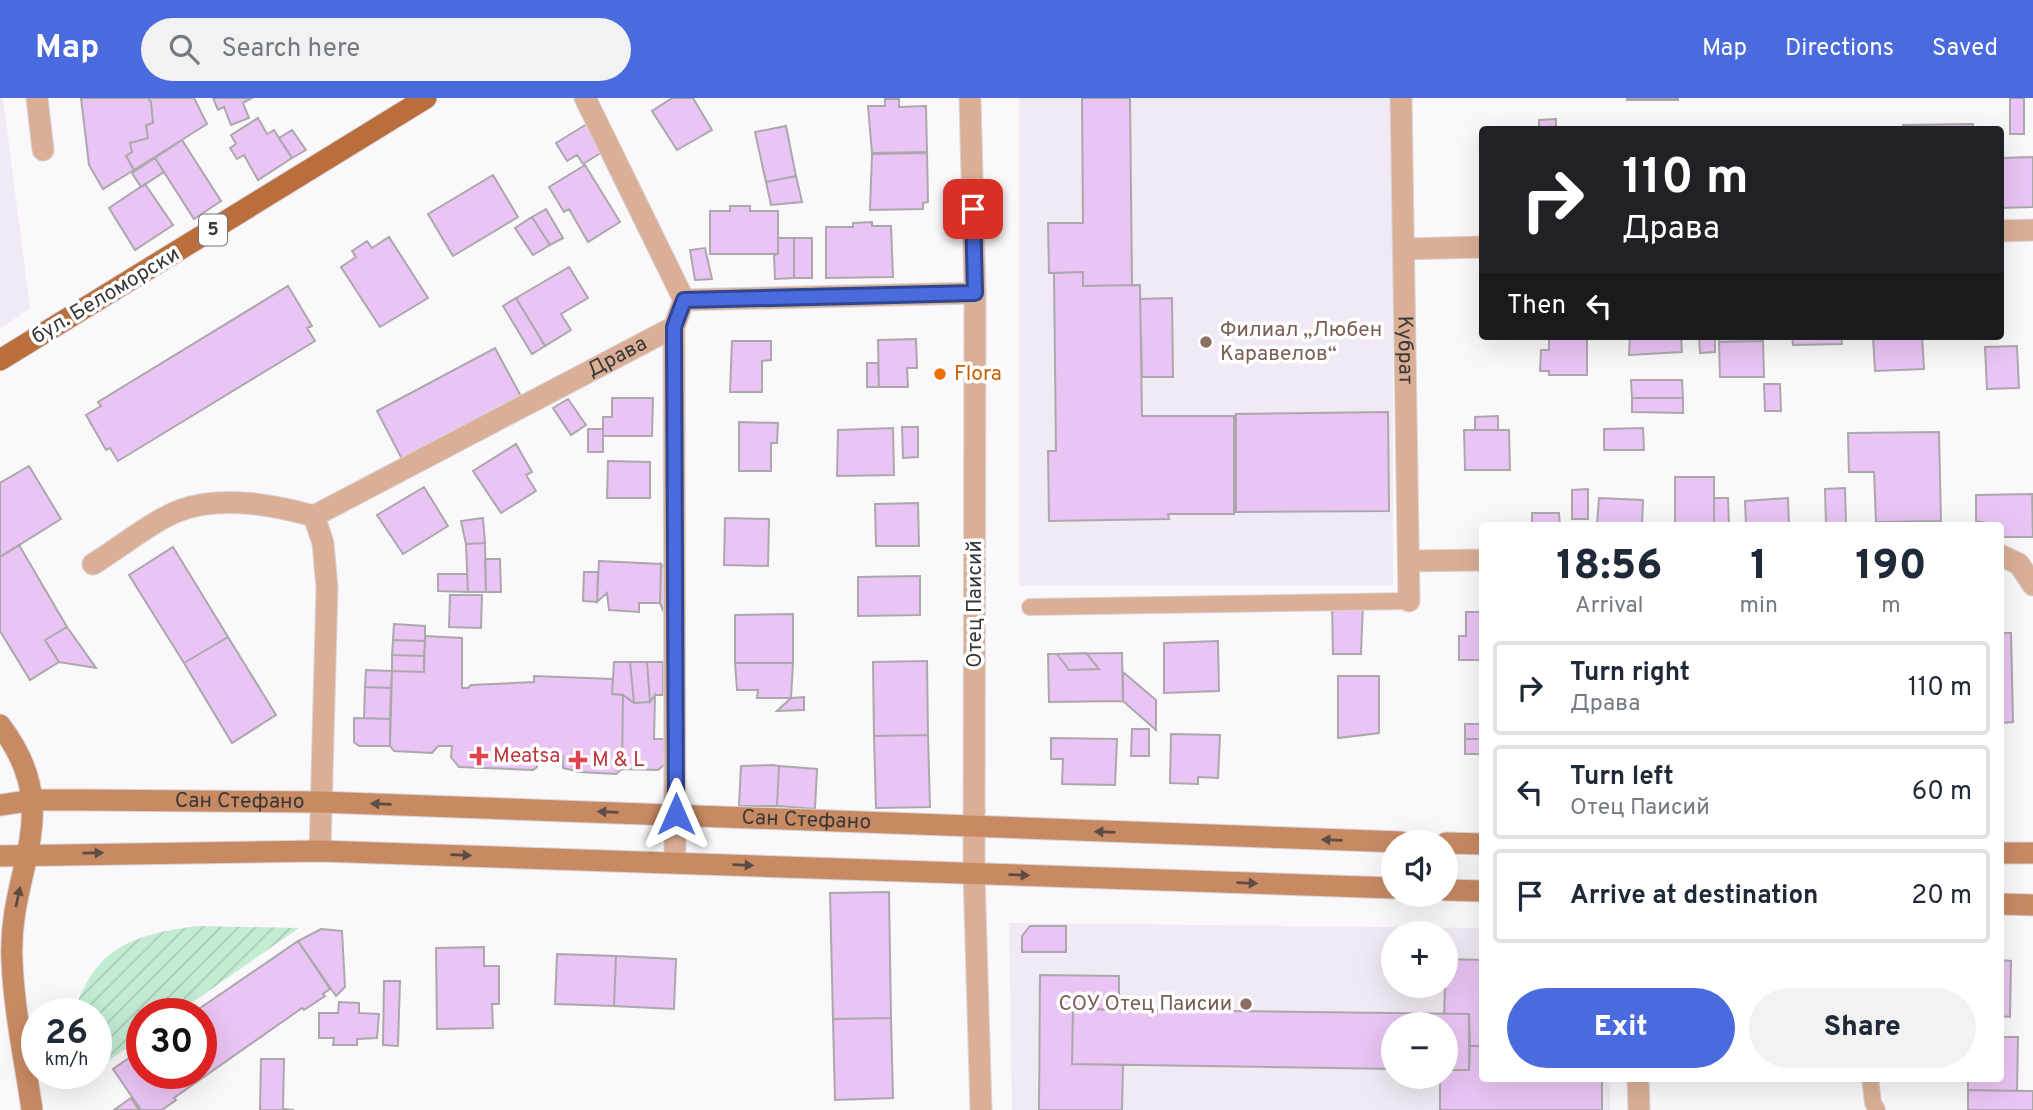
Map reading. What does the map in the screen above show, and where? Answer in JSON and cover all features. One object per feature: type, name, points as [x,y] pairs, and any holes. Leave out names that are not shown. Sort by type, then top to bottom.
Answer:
[{"type":"main road","name":"бул. Беломорски","points":[[0,360],[426,98]]},
{"type":"main road","points":[[0,725],[23,763],[34,800],[27,854],[15,911],[12,962],[32,1110]]},
{"type":"main road","name":"Сан Стефано","points":[[0,805],[34,800],[320,802],[1381,841]]},
{"type":"main road","points":[[1458,843],[1479,844]]},
{"type":"main road","points":[[0,856],[320,851],[1381,888]]},
{"type":"main road","points":[[2004,853],[2033,853]]},
{"type":"main road","points":[[1458,890],[1479,891]]},
{"type":"main road","points":[[2004,904],[2033,905]]},
{"type":"street","points":[[37,98],[43,150]]},
{"type":"street","points":[[586,98],[684,300],[674,327],[675,862]]},
{"type":"street","name":"Отец Паисий","points":[[970,98],[975,293],[974,874],[981,1110]]},
{"type":"street","name":"Кубрат","points":[[1401,98],[1409,601]]},
{"type":"street","points":[[2004,231],[2033,230]]},
{"type":"street","points":[[1404,249],[1479,247]]},
{"type":"street","points":[[684,300],[975,293]]},
{"type":"street","name":"Драва","points":[[314,516],[674,327]]},
{"type":"street","points":[[93,564],[180,510],[220,503],[256,505],[314,516],[323,543],[327,588],[320,851]]},
{"type":"street","points":[[2004,557],[2019,564],[2033,585]]},
{"type":"street","points":[[1409,561],[1479,560]]},
{"type":"street","points":[[1638,1082],[1639,1110]]},
{"type":"lane","points":[[1030,607],[1409,601]]},
{"type":"lane","points":[[1870,1082],[1873,1103],[1877,1110]]},
{"type":"shaded area","points":[[0,98],[3,98],[30,308],[0,329]]},
{"type":"shaded area","name":"Филиал „Любен Каравелов“","points":[[1019,98],[1393,98],[1393,586],[1019,586]]},
{"type":"shaded area","name":"СОУ Отец Паисии","points":[[1009,923],[1381,927],[1381,998],[1458,998],[1458,928],[1479,928],[1479,1082],[1610,1082],[1610,1110],[1012,1110]]},
{"type":"green space","points":[[197,926],[299,928],[199,998],[126,998],[126,1049],[112,1058],[112,998],[80,998],[83,991],[93,973],[119,948],[153,934]]},
{"type":"building","points":[[81,98],[148,98],[151,102],[153,123],[146,125],[148,138],[130,143],[132,152],[126,156],[134,170],[103,189],[89,165]]},
{"type":"building","points":[[148,98],[194,98],[207,124],[134,170],[126,156],[132,152],[130,143],[148,138],[146,125],[153,123],[151,102]]},
{"type":"building","points":[[213,98],[252,98],[243,103],[249,118],[231,125],[224,107],[218,110]]},
{"type":"building","points":[[672,98],[693,98],[712,130],[677,150],[652,111]]},
{"type":"building","points":[[1082,98],[1130,98],[1132,285],[1083,286],[1083,272],[1049,273],[1048,223],[1083,223]]},
{"type":"building","points":[[1678,98],[1678,100],[1627,100]]},
{"type":"building","points":[[2010,98],[2024,98],[2024,134],[2010,134]]},
{"type":"building","points":[[885,99],[899,99],[899,107],[926,106],[927,152],[872,153],[868,106],[885,106]]},
{"type":"building","points":[[258,118],[267,134],[274,130],[292,158],[258,180],[244,155],[237,159],[230,148],[236,144],[231,135]]},
{"type":"building","points":[[1556,119],[1556,126],[1539,126],[1539,120]]},
{"type":"building","points":[[587,124],[604,151],[583,164],[577,155],[567,161],[556,143]]},
{"type":"building","points":[[1973,124],[1973,126],[1903,126]]},
{"type":"building","points":[[786,126],[796,176],[766,182],[755,132]]},
{"type":"building","points":[[292,130],[306,150],[292,158],[279,138]]},
{"type":"building","points":[[182,140],[221,201],[194,219],[155,158]]},
{"type":"building","points":[[927,153],[928,202],[923,203],[923,209],[870,210],[872,154]]},
{"type":"building","points":[[2033,157],[2033,207],[2004,208],[2004,158]]},
{"type":"building","points":[[155,158],[164,172],[141,187],[132,173]]},
{"type":"building","points":[[585,165],[620,222],[588,242],[569,209],[564,212],[549,187]]},
{"type":"building","points":[[493,175],[518,217],[453,256],[428,214]]},
{"type":"building","points":[[796,176],[802,202],[771,205],[766,182]]},
{"type":"building","points":[[145,184],[173,225],[135,250],[109,208]]},
{"type":"building","points":[[730,206],[750,206],[750,211],[778,211],[778,254],[710,254],[710,211],[730,211]]},
{"type":"building","points":[[546,209],[563,238],[550,245],[532,217]]},
{"type":"building","points":[[532,217],[550,245],[533,255],[515,228]]},
{"type":"building","points":[[872,222],[872,226],[891,226],[893,277],[826,278],[826,227],[853,227],[853,223]]},
{"type":"building","points":[[389,237],[428,298],[380,327],[341,267],[356,257],[352,251],[367,241],[372,248]]},
{"type":"building","points":[[778,238],[794,238],[794,278],[775,279],[774,255],[778,254]]},
{"type":"building","points":[[794,238],[812,238],[812,278],[794,278]]},
{"type":"building","points":[[705,248],[712,279],[695,280],[690,250]]},
{"type":"building","points":[[569,267],[588,298],[561,314],[571,330],[545,346],[516,298]]},
{"type":"building","points":[[1083,272],[1083,286],[1140,285],[1142,416],[1234,416],[1234,514],[1168,514],[1169,519],[1049,521],[1048,451],[1056,451],[1054,273]]},
{"type":"building","points":[[288,286],[312,326],[307,328],[315,341],[118,461],[110,448],[106,450],[86,415],[101,406],[98,402]]},
{"type":"building","points":[[516,298],[545,346],[532,354],[503,306]]},
{"type":"building","points":[[1172,298],[1173,377],[1142,377],[1140,299]]},
{"type":"building","points":[[916,339],[917,368],[907,368],[908,387],[879,387],[878,340]]},
{"type":"building","points":[[1549,340],[1587,340],[1587,375],[1549,375],[1549,371],[1540,371],[1541,350],[1549,350]]},
{"type":"building","points":[[1630,340],[1681,340],[1682,352],[1629,355]]},
{"type":"building","points":[[1699,340],[1715,340],[1715,352],[1700,353]]},
{"type":"building","points":[[1719,340],[1763,340],[1763,341]]},
{"type":"building","points":[[1792,340],[1842,340],[1842,344],[1793,345]]},
{"type":"building","points":[[1873,340],[1922,340],[1924,369],[1875,371]]},
{"type":"building","points":[[732,341],[771,341],[771,360],[762,361],[762,392],[730,392]]},
{"type":"building","points":[[1763,341],[1764,377],[1720,377],[1719,342]]},
{"type":"building","points":[[2017,346],[2019,388],[1987,389],[1985,347]]},
{"type":"building","points":[[495,348],[523,400],[404,463],[377,411]]},
{"type":"building","points":[[867,363],[878,363],[879,387],[867,387]]},
{"type":"building","points":[[1631,380],[1682,380],[1683,398],[1632,398]]},
{"type":"building","points":[[1764,384],[1780,384],[1781,411],[1765,411]]},
{"type":"building","points":[[612,398],[653,398],[652,436],[603,436],[603,417],[612,417]]},
{"type":"building","points":[[1632,398],[1683,398],[1683,413],[1632,412]]},
{"type":"building","points":[[568,399],[586,425],[571,435],[553,408]]},
{"type":"building","points":[[1388,412],[1389,511],[1236,512],[1236,414]]},
{"type":"building","points":[[1498,416],[1498,430],[1475,430],[1475,417]]},
{"type":"building","points":[[739,422],[778,423],[777,443],[771,443],[771,471],[739,471]]},
{"type":"building","points":[[902,427],[918,427],[918,457],[903,458]]},
{"type":"building","points":[[893,428],[894,475],[837,476],[838,430]]},
{"type":"building","points":[[1643,428],[1644,450],[1604,450],[1604,429]]},
{"type":"building","points":[[588,429],[603,429],[603,452],[588,452]]},
{"type":"building","points":[[1464,430],[1509,430],[1510,470],[1465,470]]},
{"type":"building","points":[[1939,432],[1941,521],[1876,522],[1874,472],[1849,472],[1848,433]]},
{"type":"building","points":[[516,444],[532,472],[526,475],[536,491],[501,513],[473,471]]},
{"type":"building","points":[[608,461],[650,462],[650,498],[607,498]]},
{"type":"building","points":[[29,466],[61,519],[0,557],[0,483]]},
{"type":"building","points":[[1675,477],[1714,477],[1714,522],[1675,522]]},
{"type":"building","points":[[424,487],[448,526],[403,554],[377,515]]},
{"type":"building","points":[[1845,488],[1846,522],[1826,522],[1825,489]]},
{"type":"building","points":[[1588,489],[1588,519],[1572,519],[1572,490]]},
{"type":"building","points":[[2032,494],[2033,537],[2004,537],[2004,522],[1976,521],[1976,495]]},
{"type":"building","points":[[1599,498],[1643,500],[1642,522],[1597,522]]},
{"type":"building","points":[[1714,498],[1728,498],[1729,522],[1714,522]]},
{"type":"building","points":[[1788,498],[1789,522],[1746,522],[1745,501]]},
{"type":"building","points":[[918,503],[919,546],[876,546],[875,504]]},
{"type":"building","points":[[1532,513],[1559,513],[1560,522],[1532,522]]},
{"type":"building","points":[[483,518],[485,543],[466,544],[461,521]]},
{"type":"building","points":[[725,518],[769,519],[768,566],[724,565]]},
{"type":"building","points":[[485,543],[486,592],[468,592],[466,544]]},
{"type":"building","points":[[19,545],[67,627],[45,640],[59,662],[30,680],[0,631],[0,557]]},
{"type":"building","points":[[173,547],[228,637],[184,663],[129,575]]},
{"type":"building","points":[[485,559],[500,559],[501,592],[486,592]]},
{"type":"building","points":[[599,561],[661,564],[660,603],[639,603],[639,612],[609,610],[607,593],[597,602]]},
{"type":"building","points":[[661,564],[674,581],[667,620],[660,603]]},
{"type":"building","points":[[584,572],[598,572],[597,602],[583,601]]},
{"type":"building","points":[[438,574],[467,574],[468,592],[438,591]]},
{"type":"building","points":[[920,576],[920,615],[858,616],[858,577]]},
{"type":"building","points":[[450,595],[482,595],[481,628],[449,627]]},
{"type":"building","points":[[1332,603],[1363,603],[1361,654],[1333,654]]},
{"type":"building","points":[[1466,612],[1479,612],[1479,660],[1459,660],[1459,636],[1466,636]]},
{"type":"building","points":[[793,614],[793,663],[735,663],[735,615]]},
{"type":"building","points":[[394,624],[425,626],[425,641],[393,640]]},
{"type":"building","points":[[67,627],[96,668],[59,662],[45,640]]},
{"type":"building","points":[[2004,633],[2011,633],[2013,722],[2004,723]]},
{"type":"building","points":[[425,636],[462,638],[462,688],[471,685],[534,682],[534,676],[613,679],[612,694],[623,695],[622,769],[616,774],[580,772],[563,768],[563,756],[537,756],[537,767],[533,770],[459,767],[451,757],[452,746],[438,746],[432,753],[394,751],[390,746],[392,671],[424,672]]},
{"type":"building","points":[[228,637],[276,715],[232,743],[184,663]]},
{"type":"building","points":[[393,640],[425,641],[424,656],[392,655]]},
{"type":"building","points":[[1218,641],[1219,691],[1164,693],[1164,643]]},
{"type":"building","points":[[1086,653],[1099,669],[1069,670],[1057,654]]},
{"type":"building","points":[[1122,653],[1123,701],[1049,702],[1048,654]]},
{"type":"building","points":[[392,655],[424,656],[424,672],[392,671]]},
{"type":"building","points":[[927,661],[928,735],[874,736],[873,662]]},
{"type":"building","points":[[614,662],[630,662],[634,703],[623,695],[612,694]]},
{"type":"building","points":[[630,662],[647,662],[650,702],[634,703]]},
{"type":"building","points":[[647,662],[663,662],[663,695],[655,695],[650,702]]},
{"type":"building","points":[[735,663],[793,663],[791,698],[757,698],[758,690],[737,690]]},
{"type":"building","points":[[366,670],[392,671],[391,688],[365,687]]},
{"type":"building","points":[[1123,672],[1156,700],[1156,730],[1123,701]]},
{"type":"building","points":[[1338,676],[1379,676],[1379,733],[1338,738]]},
{"type":"building","points":[[365,687],[391,688],[390,719],[364,718]]},
{"type":"building","points":[[623,695],[634,703],[650,702],[655,695],[654,739],[664,739],[665,764],[658,770],[622,769]]},
{"type":"building","points":[[804,697],[804,710],[777,711],[791,698]]},
{"type":"building","points":[[354,718],[390,719],[390,746],[359,746],[354,742]]},
{"type":"building","points":[[1465,724],[1479,724],[1479,739],[1465,739]]},
{"type":"building","points":[[1132,729],[1149,729],[1149,756],[1131,756]]},
{"type":"building","points":[[1171,734],[1220,735],[1218,778],[1198,777],[1198,784],[1170,783]]},
{"type":"building","points":[[928,735],[930,807],[876,808],[874,736]]},
{"type":"building","points":[[1051,738],[1117,739],[1115,785],[1062,784],[1063,759],[1051,759]]},
{"type":"building","points":[[1465,739],[1479,739],[1479,754],[1465,754]]},
{"type":"building","points":[[741,766],[779,766],[777,806],[739,806]]},
{"type":"building","points":[[779,766],[817,769],[815,809],[777,806]]},
{"type":"building","points":[[889,892],[891,1018],[833,1019],[830,893]]},
{"type":"building","points":[[1030,926],[1066,926],[1066,952],[1022,952],[1022,936]]},
{"type":"building","points":[[321,929],[342,931],[345,987],[336,996],[298,941]]},
{"type":"building","points":[[298,941],[330,989],[323,994],[325,996],[304,1010],[302,1008],[217,1068],[217,998],[215,998]]},
{"type":"building","points":[[484,947],[484,966],[499,966],[499,1004],[492,1004],[493,1028],[437,1029],[436,948]]},
{"type":"building","points":[[557,954],[616,956],[614,1006],[555,1004]]},
{"type":"building","points":[[616,956],[676,959],[674,1009],[614,1006]]},
{"type":"building","points":[[1458,959],[1479,960],[1479,1046],[1470,1046],[1469,1014],[1444,1012],[1445,998],[1458,998]]},
{"type":"building","points":[[2004,960],[2011,961],[2010,1017],[2004,1016]]},
{"type":"building","points":[[1040,975],[1119,976],[1119,1010],[1073,1009],[1072,1064],[1123,1065],[1122,1110],[1039,1110]]},
{"type":"building","points":[[384,981],[400,981],[398,1046],[383,1045]]},
{"type":"building","points":[[339,1002],[359,1003],[359,1013],[379,1014],[377,1038],[357,1039],[357,1045],[333,1045],[334,1038],[319,1038],[319,1013],[338,1013]]},
{"type":"building","points":[[1073,1009],[1381,1013],[1381,1069],[1072,1064]]},
{"type":"building","points":[[1458,1014],[1469,1014],[1469,1070],[1458,1070]]},
{"type":"building","points":[[891,1018],[893,1098],[835,1100],[833,1019]]},
{"type":"building","points":[[2004,1037],[2018,1037],[2017,1091],[1968,1090],[1968,1082],[2004,1082]]},
{"type":"building","points":[[1470,1046],[1479,1046],[1479,1082],[1602,1082],[1602,1110],[1440,1110],[1440,1089],[1458,1089],[1458,1070],[1469,1070]]},
{"type":"building","points":[[261,1059],[284,1059],[283,1109],[294,1110],[260,1110]]},
{"type":"building","points":[[126,1060],[126,1088],[113,1069]]},
{"type":"building","points":[[127,1089],[187,1089],[162,1110],[141,1110]]},
{"type":"building","points":[[1968,1090],[2033,1091],[2033,1110],[1968,1110]]},
{"type":"building","points":[[131,1098],[139,1110],[114,1110]]},
{"type":"place","name":"Филиал „Любен Каравелов“","points":[[1206,342]]},
{"type":"place","name":"Flora","points":[[940,374]]},
{"type":"place","name":"Meatsa","points":[[479,756]]},
{"type":"place","name":"M & L","points":[[578,760]]},
{"type":"place","name":"СОУ Отец Паисии","points":[[1246,1004]]},
{"type":"route","points":[[676,814],[674,327],[684,300],[975,293],[973,209]]}]
